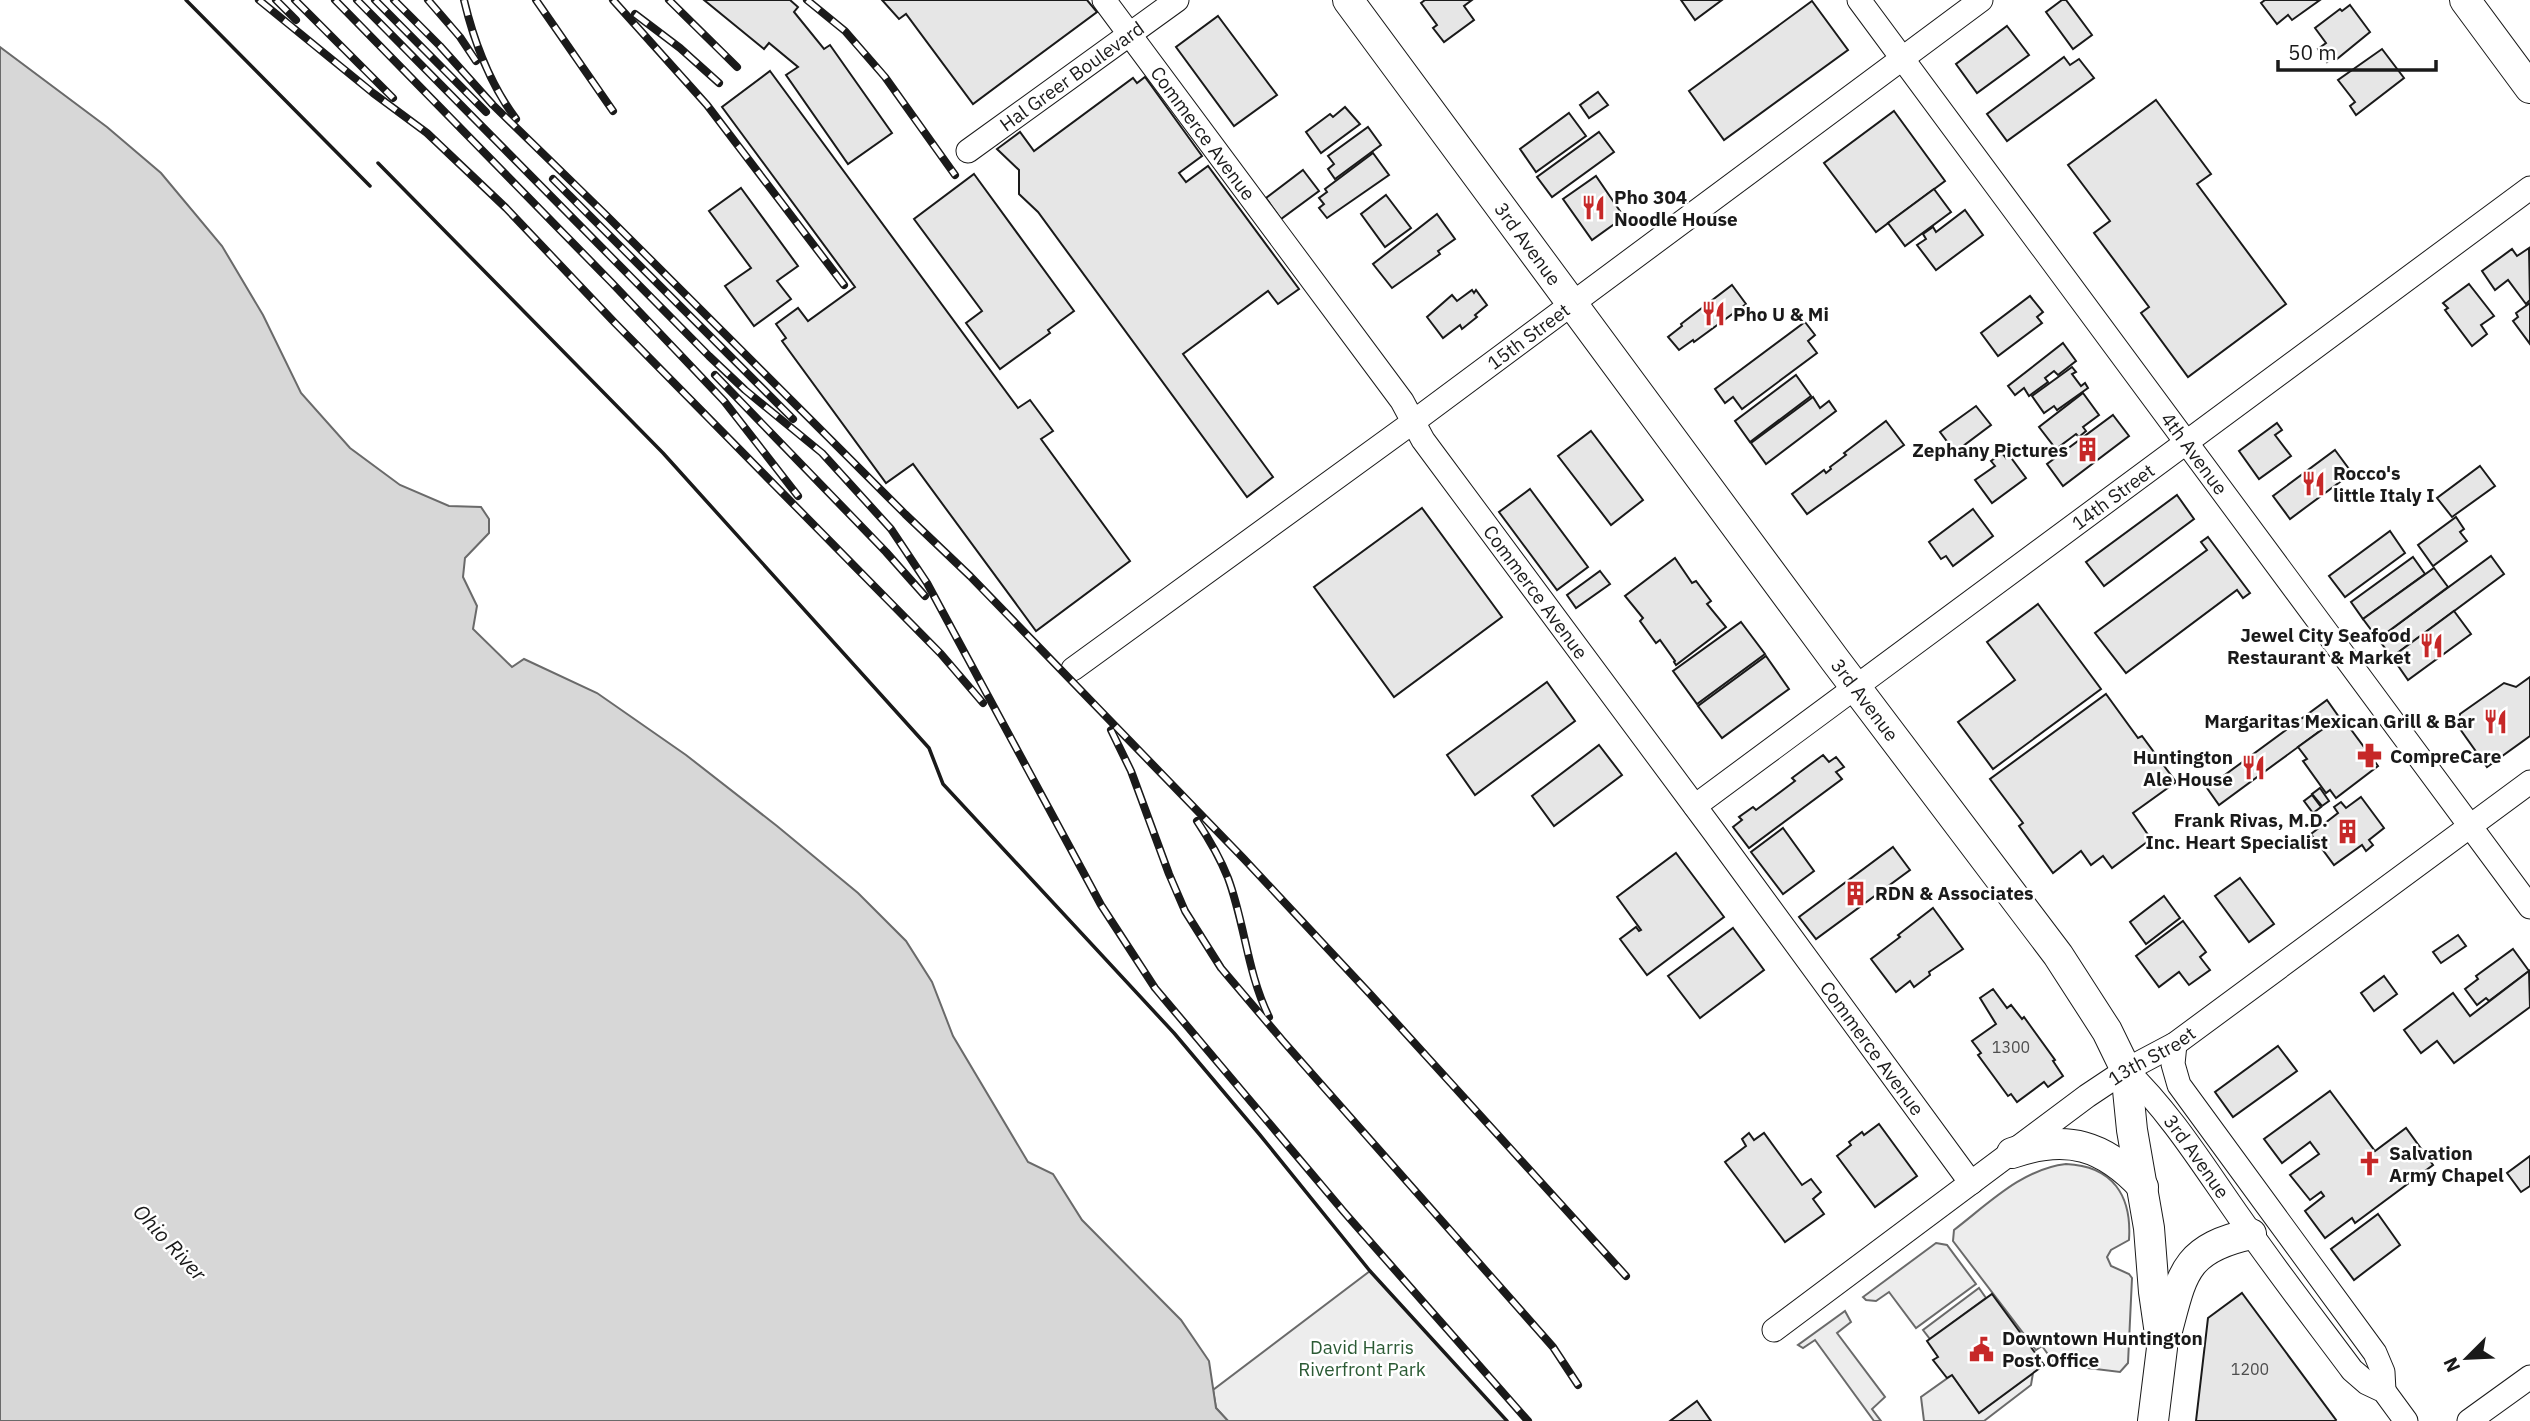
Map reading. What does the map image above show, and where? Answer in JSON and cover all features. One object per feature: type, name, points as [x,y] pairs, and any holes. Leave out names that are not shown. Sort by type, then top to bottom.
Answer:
[{"type":"main road","name":"3rd Avenue","points":[[1348,0],[1856,687],[2058,955],[2107,1031],[2126,1070]]},
{"type":"main road","points":[[2465,0],[2530,88]]},
{"type":"main road","points":[[2126,1070],[2127,1102],[2143,1187],[2162,1348]]},
{"type":"main road","points":[[2012,1153],[2049,1143],[2087,1147],[2115,1161],[2143,1187]]},
{"type":"main road","points":[[2153,1421],[2162,1348],[2187,1267],[2201,1253],[2216,1244],[2251,1234]]},
{"type":"street","name":"Commerce Avenue","points":[[1104,0],[1402,401],[1423,440],[1971,1183]]},
{"type":"street","name":"Hal Greer Boulevard","points":[[968,151],[1177,0]]},
{"type":"street","name":"4th Avenue","points":[[1859,0],[2530,907]]},
{"type":"street","name":"15th Street","points":[[1073,669],[1413,422],[1981,0]]},
{"type":"street","name":"14th Street","points":[[1695,806],[2530,188]]},
{"type":"street","name":"13th Street","points":[[1774,1330],[2087,1096],[2126,1070],[2175,1044],[2530,782]]},
{"type":"street","name":"3rd Avenue","points":[[2175,1044],[2173,1064],[2179,1085],[2375,1353],[2383,1373],[2384,1391]]},
{"type":"street","name":"3rd Avenue","points":[[2126,1070],[2168,1116],[2351,1370],[2367,1383],[2384,1391],[2406,1421]]},
{"type":"street","points":[[2469,1421],[2530,1377]]},
{"type":"green space","points":[[2066,1164],[2082,1166],[2107,1177],[2123,1197],[2127,1210],[2129,1240],[2111,1250],[2107,1257],[2111,1266],[2132,1278],[2128,1363],[2120,1372],[2055,1364],[2042,1346],[2036,1350],[1953,1241],[1954,1230],[2006,1189],[2035,1173]]},
{"type":"green space","points":[[1936,1243],[1947,1245],[1976,1284],[1916,1328],[1889,1292],[1876,1301],[1863,1297]]},
{"type":"green space","name":"David Harris Riverfront Park","points":[[1370,1271],[1507,1421],[1228,1421],[1216,1408],[1213,1390]]},
{"type":"green space","points":[[1979,1288],[1986,1298],[1930,1339],[1923,1330]]},
{"type":"green space","points":[[1845,1311],[1851,1322],[1837,1333],[1885,1397],[1872,1409],[1881,1421],[1874,1421],[1815,1340],[1803,1348],[1798,1345]]},
{"type":"green space","points":[[2033,1373],[2031,1385],[1984,1421],[1924,1421],[1921,1397],[1952,1375],[1979,1412]]},
{"type":"water","name":"Ohio River","points":[[0,47],[107,127],[161,173],[222,246],[263,315],[301,393],[350,448],[400,485],[449,506],[481,507],[489,519],[489,533],[465,558],[463,577],[477,606],[473,629],[512,667],[524,659],[597,693],[686,755],[858,893],[906,941],[932,982],[953,1036],[1028,1162],[1053,1174],[1082,1220],[1181,1320],[1209,1361],[1216,1408],[1228,1421],[0,1421]]},
{"type":"building","points":[[704,0],[790,0],[798,7],[794,12],[824,49],[830,45],[892,133],[848,164],[786,75],[798,67],[769,43],[764,49]]},
{"type":"building","points":[[882,0],[1087,0],[1097,12],[973,104],[906,14],[899,19]]},
{"type":"building","points":[[1425,0],[1472,0],[1464,6],[1474,20],[1444,42],[1433,28],[1437,25],[1421,3]]},
{"type":"building","points":[[1681,0],[1722,0],[1695,20]]},
{"type":"building","points":[[2066,0],[2092,35],[2073,49],[2046,12]]},
{"type":"building","points":[[2265,0],[2320,0],[2292,20],[2288,15],[2277,24],[2261,3]]},
{"type":"building","points":[[1812,1],[1848,50],[1724,140],[1689,91]]},
{"type":"building","points":[[2350,5],[2370,32],[2337,59],[2335,56],[2327,62],[2318,49],[2326,43],[2315,28],[2340,9],[2342,11]]},
{"type":"building","points":[[1218,16],[1277,95],[1234,126],[1176,47]]},
{"type":"building","points":[[2007,26],[2029,55],[1977,93],[1956,64]]},
{"type":"building","points":[[2382,49],[2404,78],[2356,115],[2350,106],[2355,102],[2338,80]]},
{"type":"building","points":[[2064,57],[2070,65],[2079,59],[2094,78],[2007,141],[1987,114]]},
{"type":"building","points":[[770,71],[1018,408],[1030,400],[1053,431],[1041,439],[1130,561],[1036,631],[913,464],[886,483],[782,341],[786,338],[776,324],[798,308],[808,321],[855,287],[722,107]]},
{"type":"building","points":[[1145,77],[1202,156],[1179,173],[1186,182],[1208,166],[1299,289],[1278,304],[1268,291],[1183,354],[1273,477],[1247,497],[1038,212],[1019,194],[1019,170],[997,149],[1020,132],[1034,151],[1133,78],[1137,83]]},
{"type":"building","points":[[1598,92],[1608,105],[1589,118],[1580,105]]},
{"type":"building","points":[[2156,100],[2211,174],[2197,184],[2286,304],[2188,377],[2141,313],[2149,307],[2094,233],[2110,221],[2068,165]]},
{"type":"building","points":[[1345,107],[1360,124],[1321,153],[1306,132],[1330,114],[1333,117]]},
{"type":"building","points":[[1894,111],[1945,181],[1876,232],[1824,163]]},
{"type":"building","points":[[1569,113],[1586,136],[1536,172],[1520,149]]},
{"type":"building","points":[[1368,127],[1381,145],[1335,179],[1328,169],[1334,164],[1328,156]]},
{"type":"building","points":[[1599,132],[1614,152],[1552,197],[1537,177]]},
{"type":"building","points":[[1373,153],[1389,175],[1327,218],[1319,208],[1324,204],[1319,198],[1327,192],[1325,189]]},
{"type":"building","points":[[1303,170],[1319,191],[1281,219],[1266,198]]},
{"type":"building","points":[[974,174],[1074,311],[1048,330],[1050,333],[1000,369],[966,323],[982,311],[914,219]]},
{"type":"building","name":"Pho 304 Noodle House","points":[[1596,176],[1624,217],[1592,240],[1563,199]]},
{"type":"building","points":[[741,188],[798,266],[777,281],[791,299],[754,326],[725,286],[751,268],[709,211]]},
{"type":"building","points":[[1934,189],[1951,212],[1905,246],[1888,223]]},
{"type":"building","points":[[1386,195],[1411,228],[1385,247],[1361,214]]},
{"type":"building","points":[[1965,210],[1983,235],[1936,270],[1917,245],[1926,239],[1923,234],[1933,227],[1936,232]]},
{"type":"building","points":[[1437,214],[1455,239],[1438,251],[1440,254],[1392,288],[1373,264]]},
{"type":"building","points":[[2529,248],[2530,300],[2526,304],[2508,280],[2495,290],[2482,271],[2512,249],[2517,256]]},
{"type":"building","points":[[2469,284],[2494,316],[2481,325],[2487,334],[2472,346],[2445,310],[2448,308],[2443,303]]},
{"type":"building","name":"Pho U & Mi","points":[[1732,285],[1746,304],[1679,350],[1668,337]]},
{"type":"building","points":[[1472,290],[1474,293],[1476,290],[1487,305],[1462,329],[1460,325],[1443,338],[1427,317],[1452,295],[1457,301]]},
{"type":"building","points":[[2030,296],[2043,312],[2037,317],[2042,323],[1998,356],[1981,333]]},
{"type":"building","points":[[2530,303],[2530,344],[2513,321],[2518,317],[2516,313]]},
{"type":"building","points":[[1805,322],[1815,335],[1808,341],[1817,353],[1742,409],[1733,397],[1725,403],[1715,389]]},
{"type":"building","points":[[2063,343],[2076,361],[2058,375],[2054,371],[2045,378],[2048,382],[2029,396],[2024,388],[2015,395],[2008,386]]},
{"type":"building","points":[[2072,367],[2076,372],[2072,374],[2081,386],[2085,383],[2088,388],[2057,410],[2054,406],[2044,413],[2032,396]]},
{"type":"building","points":[[1796,375],[1811,396],[1750,442],[1735,421]]},
{"type":"building","points":[[2083,393],[2099,415],[2083,427],[2086,431],[2079,437],[2076,434],[2056,449],[2039,427]]},
{"type":"building","points":[[1813,397],[1820,408],[1829,401],[1836,411],[1766,464],[1751,443]]},
{"type":"building","points":[[1976,406],[1991,425],[1955,452],[1940,432]]},
{"type":"building","name":"Zephany Pictures","points":[[2113,415],[2129,436],[2063,486],[2047,464]]},
{"type":"building","points":[[1886,421],[1904,445],[1807,514],[1792,494],[1824,470],[1826,473],[1846,455],[1844,453]]},
{"type":"building","points":[[2277,423],[2282,430],[2275,435],[2291,456],[2259,479],[2239,451]]},
{"type":"building","points":[[1591,431],[1643,500],[1611,525],[1558,456]]},
{"type":"building","name":"Rocco's little Italy I","points":[[2335,450],[2352,473],[2290,519],[2273,496]]},
{"type":"building","points":[[2002,453],[2006,458],[2009,455],[2026,478],[1992,503],[1975,480],[1995,466],[1991,461]]},
{"type":"building","points":[[2480,466],[2495,486],[2452,517],[2437,498]]},
{"type":"building","points":[[1530,489],[1588,567],[1557,590],[1499,512]]},
{"type":"building","points":[[2177,495],[2194,519],[2104,586],[2086,562]]},
{"type":"building","points":[[1422,508],[1502,617],[1394,697],[1314,587]]},
{"type":"building","points":[[1973,509],[1993,536],[1953,566],[1946,556],[1941,559],[1929,542]]},
{"type":"building","points":[[2456,517],[2464,529],[2460,532],[2467,541],[2433,566],[2418,545]]},
{"type":"building","points":[[2390,531],[2405,553],[2345,597],[2329,576]]},
{"type":"building","points":[[2208,537],[2250,593],[2243,598],[2237,590],[2126,673],[2095,633],[2207,550],[2201,542]]},
{"type":"building","points":[[2491,556],[2504,574],[2392,657],[2378,639]]},
{"type":"building","points":[[2413,557],[2425,574],[2363,619],[2351,602]]},
{"type":"building","points":[[1675,558],[1692,583],[1696,581],[1711,601],[1707,604],[1726,627],[1676,665],[1660,640],[1656,643],[1640,621],[1643,618],[1625,596]]},
{"type":"building","points":[[2434,568],[2448,587],[2378,639],[2363,619]]},
{"type":"building","points":[[1600,571],[1610,584],[1576,608],[1567,595]]},
{"type":"building","points":[[2038,604],[2101,689],[1993,769],[1958,722],[2015,680],[1987,642]]},
{"type":"building","name":"Jewel City Seafood Restaurant & Market","points":[[2454,611],[2471,634],[2408,680],[2392,657]]},
{"type":"building","points":[[1741,622],[1765,654],[1697,704],[1673,671]]},
{"type":"building","points":[[1766,656],[1789,689],[1722,738],[1698,706]]},
{"type":"building","name":"Margaritas Mexican Grill & Bar","points":[[2530,677],[2530,736],[2487,767],[2460,729],[2460,714],[2504,683],[2516,687]]},
{"type":"building","points":[[1547,682],[1575,721],[1475,795],[1447,755]]},
{"type":"building","points":[[2106,694],[2138,738],[2142,736],[2176,782],[2133,813],[2151,839],[2112,868],[2103,856],[2091,865],[2081,851],[2053,873],[2019,826],[2023,823],[1990,779]]},
{"type":"building","name":"Huntington Ale House","points":[[2327,700],[2339,717],[2219,805],[2207,788]]},
{"type":"building","points":[[2341,716],[2378,766],[2336,798],[2330,790],[2326,793],[2303,761],[2307,759],[2298,747]]},
{"type":"building","points":[[1599,745],[1622,775],[1554,826],[1532,796]]},
{"type":"building","points":[[1823,755],[1829,762],[1836,757],[1844,767],[1836,772],[1842,779],[1749,848],[1733,827],[1742,820],[1739,817],[1753,807],[1756,810],[1795,781],[1792,778]]},
{"type":"building","points":[[2320,788],[2329,801],[2322,806],[2312,794]]},
{"type":"building","points":[[2312,795],[2321,807],[2313,813],[2304,801]]},
{"type":"building","name":"Frank Rivas, M.D. Inc. Heart Specialist","points":[[2361,797],[2384,828],[2369,840],[2373,845],[2366,851],[2362,845],[2334,865],[2311,834],[2338,813],[2334,807],[2341,802],[2346,808]]},
{"type":"building","points":[[1783,828],[1814,871],[1783,894],[1751,852]]},
{"type":"building","name":"RDN & Associates","points":[[1893,847],[1910,870],[1816,939],[1799,917]]},
{"type":"building","points":[[1676,853],[1724,917],[1647,975],[1620,939],[1636,927],[1641,930],[1617,897]]},
{"type":"building","points":[[2240,878],[2274,924],[2249,942],[2215,896]]},
{"type":"building","points":[[2164,896],[2180,918],[2146,944],[2130,922]]},
{"type":"building","points":[[1933,908],[1963,949],[1929,972],[1930,975],[1914,987],[1910,981],[1896,992],[1871,959]]},
{"type":"building","points":[[2183,921],[2206,952],[2200,957],[2210,970],[2189,985],[2179,972],[2159,987],[2136,956]]},
{"type":"building","points":[[1733,928],[1764,970],[1700,1018],[1668,976]]},
{"type":"building","points":[[2458,935],[2466,946],[2441,963],[2433,952]]},
{"type":"building","points":[[2513,949],[2529,971],[2489,1001],[2486,998],[2477,1005],[2465,989],[2478,979],[2476,976]]},
{"type":"building","points":[[2529,971],[2530,1007],[2454,1063],[2437,1041],[2421,1053],[2404,1030],[2453,993],[2470,1016]]},
{"type":"building","points":[[2384,976],[2397,994],[2374,1011],[2361,993]]},
{"type":"building","points":[[1993,989],[2007,1008],[2011,1005],[2022,1019],[2024,1017],[2055,1060],[2053,1061],[2063,1076],[2048,1087],[2044,1082],[2017,1102],[2011,1094],[2008,1096],[1978,1055],[1981,1053],[1972,1041],[1996,1024],[1980,998]]},
{"type":"building","points":[[2278,1046],[2297,1071],[2233,1117],[2215,1092]]},
{"type":"building","name":"Salvation Army Chapel","points":[[2330,1091],[2375,1151],[2406,1128],[2433,1165],[2355,1223],[2352,1218],[2325,1238],[2305,1211],[2324,1196],[2321,1192],[2310,1200],[2290,1175],[2319,1154],[2310,1142],[2282,1163],[2264,1139]]},
{"type":"building","points":[[1879,1124],[1917,1176],[1875,1207],[1837,1156],[1862,1132],[1864,1135]]},
{"type":"building","points":[[1749,1133],[1754,1140],[1764,1133],[1802,1185],[1811,1179],[1821,1192],[1813,1199],[1824,1214],[1785,1242],[1725,1162],[1746,1146],[1742,1139]]},
{"type":"building","points":[[2530,1156],[2530,1186],[2521,1192],[2507,1173]]},
{"type":"building","points":[[2378,1214],[2400,1245],[2354,1280],[2331,1249]]},
{"type":"building","points":[[2242,1293],[2335,1421],[2196,1421],[2208,1318]]},
{"type":"building","name":"Downtown Huntington Post Office","points":[[1992,1294],[2044,1365],[1979,1413],[1952,1375],[1947,1378],[1933,1360],[1938,1357],[1927,1341]]},
{"type":"building","points":[[1697,1401],[1711,1421],[1670,1421]]},
{"type":"railway","points":[[259,0],[373,93],[427,133],[506,208],[615,323],[941,654],[983,703]]},
{"type":"railway","points":[[276,0],[296,20]]},
{"type":"railway","points":[[295,0],[393,98]]},
{"type":"railway","points":[[335,0],[724,401],[798,496]]},
{"type":"railway","points":[[357,0],[709,356],[745,390],[822,453],[891,529],[927,583],[1101,905],[1155,988],[1344,1212],[1528,1421]]},
{"type":"railway","points":[[375,0],[486,112]]},
{"type":"railway","points":[[394,0],[493,105],[970,576],[1244,859],[1626,1276]]},
{"type":"railway","points":[[428,0],[460,37],[476,61]]},
{"type":"railway","points":[[464,0],[484,62],[498,92],[516,119]]},
{"type":"railway","points":[[536,0],[613,111]]},
{"type":"railway","points":[[613,0],[707,105],[844,285]]},
{"type":"railway","points":[[669,0],[737,67]]},
{"type":"railway","points":[[807,0],[845,31],[885,77],[955,175]]},
{"type":"railway","points":[[635,14],[680,48],[719,83]]},
{"type":"railway","points":[[553,179],[793,419]]},
{"type":"railway","points":[[715,375],[925,596]]},
{"type":"railway","points":[[1111,730],[1131,771],[1185,911],[1221,968],[1553,1347],[1578,1385]]},
{"type":"railway","points":[[1197,821],[1228,878],[1256,983],[1269,1017]]},
{"type":"wall","points":[[186,0],[370,186]]},
{"type":"wall","points":[[378,163],[663,453],[929,748],[943,784],[1174,1033],[1370,1271],[1507,1421]]},
{"type":"place","name":"Pho 304 Noodle House","points":[[1594,208]]},
{"type":"place","name":"Pho U & Mi","points":[[1713,314]]},
{"type":"place","name":"Zephany Pictures","points":[[2088,450]]},
{"type":"place","name":"Rocco's little Italy I","points":[[2313,484]]},
{"type":"place","name":"Jewel City Seafood Restaurant & Market","points":[[2431,646]]},
{"type":"place","name":"Margaritas Mexican Grill & Bar","points":[[2495,721]]},
{"type":"place","name":"CompreCare","points":[[2370,756]]},
{"type":"place","name":"Huntington Ale House","points":[[2253,768]]},
{"type":"place","name":"Frank Rivas, M.D. Inc. Heart Specialist","points":[[2348,831]]},
{"type":"place","name":"RDN & Associates","points":[[1855,893]]},
{"type":"place","name":"Salvation Army Chapel","points":[[2369,1164]]},
{"type":"place","name":"Downtown Huntington Post Office","points":[[1982,1349]]}]
